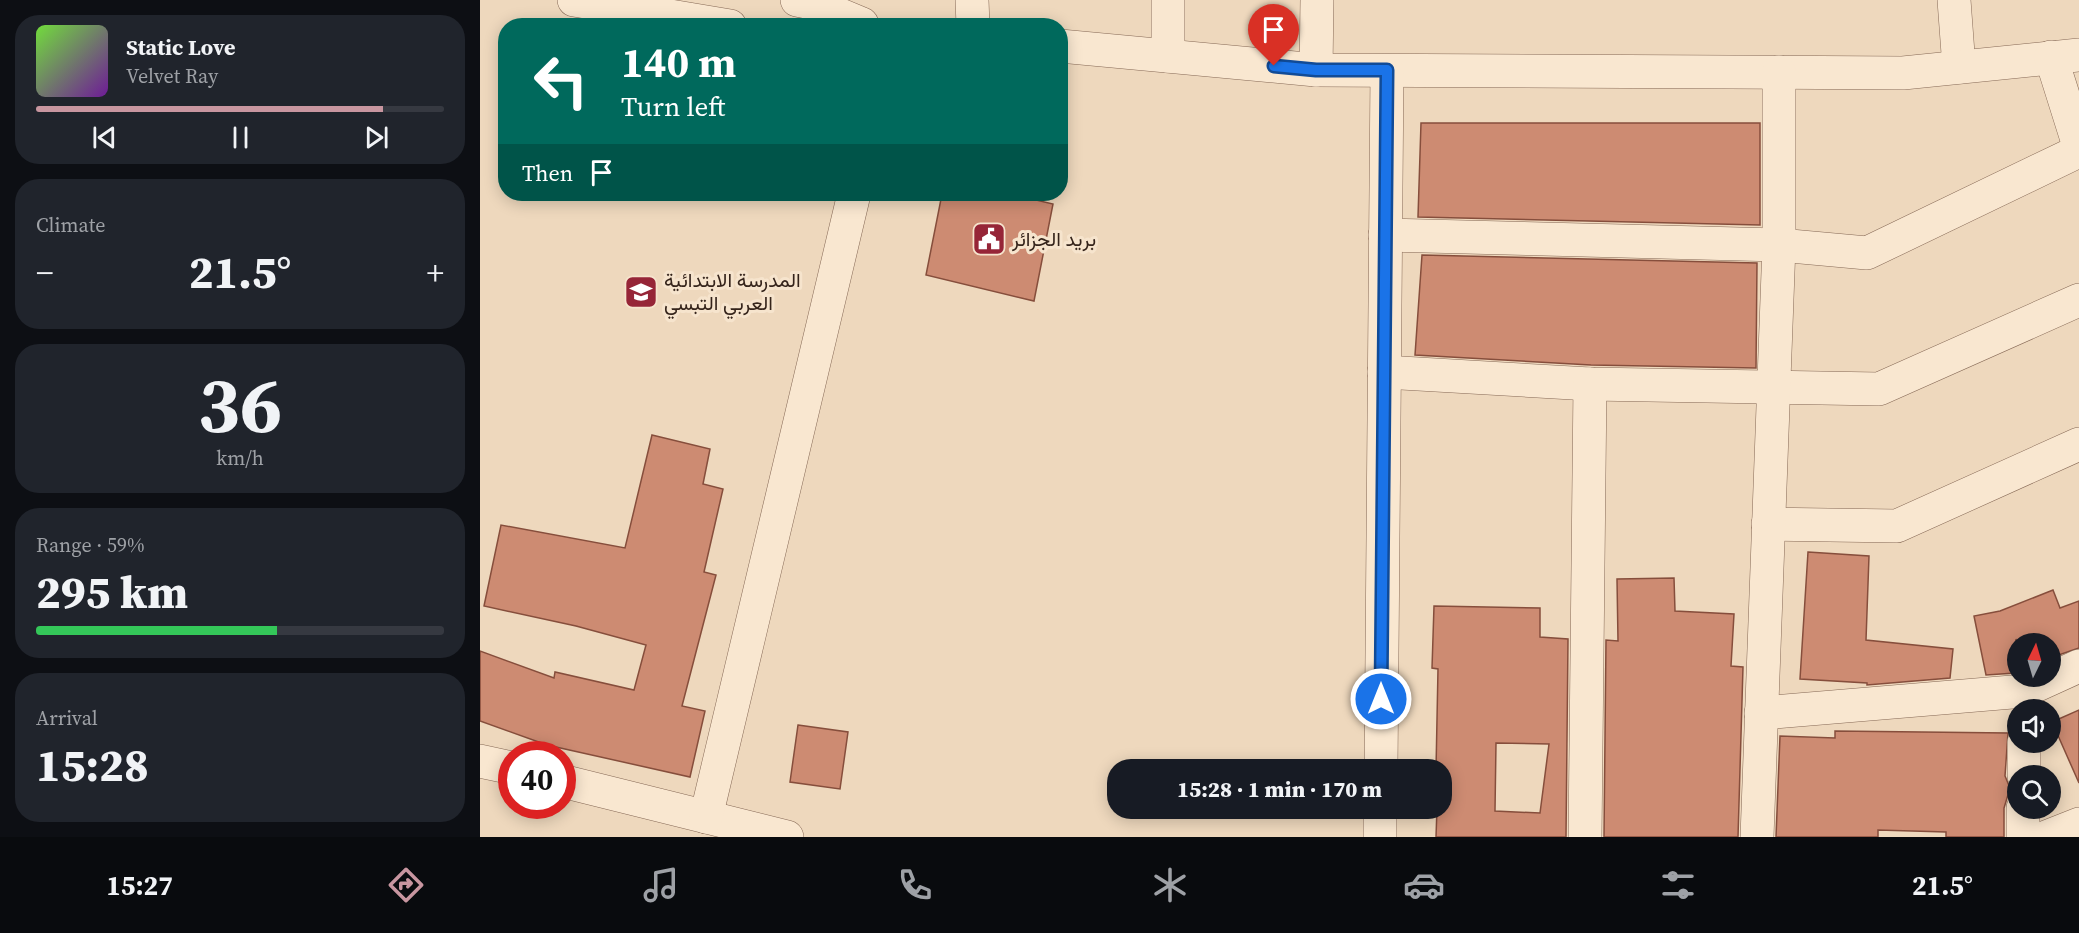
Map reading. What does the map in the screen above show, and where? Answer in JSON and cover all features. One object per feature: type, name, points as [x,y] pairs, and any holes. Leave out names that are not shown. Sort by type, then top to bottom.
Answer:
[{"type":"street","points":[[574,0],[682,18]]},
{"type":"street","points":[[797,0],[813,3],[847,18]]},
{"type":"street","points":[[972,0],[973,18]]},
{"type":"street","points":[[1168,0],[1168,56]]},
{"type":"street","points":[[1316,70],[1317,0]]},
{"type":"street","points":[[1954,0],[1959,67]]},
{"type":"street","points":[[1068,47],[1316,70],[1903,73],[2065,56],[2079,146]]},
{"type":"street","points":[[1381,759],[1387,70]]},
{"type":"street","points":[[1757,837],[1779,245],[1779,72]]},
{"type":"street","points":[[1385,235],[1779,245],[1867,253],[2079,151]]},
{"type":"street","points":[[706,817],[852,201]]},
{"type":"street","points":[[1384,372],[1590,384],[1879,389],[2079,300]]},
{"type":"street","points":[[1585,837],[1590,384]]},
{"type":"street","points":[[1768,524],[1897,526],[2079,444]]},
{"type":"street","points":[[2026,699],[2079,666]]},
{"type":"street","points":[[1761,712],[2007,701]]},
{"type":"street","points":[[480,761],[498,765]]},
{"type":"street","points":[[576,784],[787,837]]},
{"type":"street","points":[[1380,819],[1380,837]]},
{"type":"street","points":[[2023,837],[2024,819]]},
{"type":"street","points":[[2046,837],[2079,824]]},
{"type":"building","points":[[1421,123],[1760,123],[1760,225],[1418,217]]},
{"type":"building","name":"بريد الجزائر","points":[[941,201],[1040,201],[1053,204],[1034,301],[926,275]]},
{"type":"building","points":[[1422,255],[1757,263],[1756,368],[1591,365],[1415,355]]},
{"type":"building","points":[[652,435],[710,449],[703,484],[723,489],[704,572],[716,575],[682,706],[705,711],[690,777],[576,751],[576,741],[536,741],[480,721],[480,651],[554,678],[555,672],[634,690],[646,645],[576,626],[484,606],[501,525],[625,548]]},
{"type":"building","points":[[1808,552],[1869,556],[1866,640],[1953,649],[1950,678],[1867,685],[1867,683],[1800,679]]},
{"type":"building","points":[[1674,578],[1675,611],[1734,614],[1731,666],[1743,667],[1738,837],[1604,837],[1606,640],[1618,641],[1617,579]]},
{"type":"building","points":[[2053,590],[2060,608],[2079,601],[2079,648],[2061,654],[2061,633],[2007,633],[2007,674],[1986,675],[1974,616],[2000,611]]},
{"type":"building","points":[[1434,606],[1540,608],[1540,637],[1568,639],[1566,837],[1436,837],[1437,819],[1452,819],[1452,759],[1436,759],[1438,669],[1432,668]],"holes":[[[1496,743],[1549,744],[1540,813],[1495,811]]]},
{"type":"building","points":[[2079,710],[2079,783],[2061,742],[2061,718]]},
{"type":"building","points":[[798,725],[848,732],[840,789],[790,782]]},
{"type":"building","points":[[1835,731],[2007,733],[2005,776],[2007,798],[2004,808],[2004,837],[1946,837],[1946,832],[1878,830],[1878,837],[1776,837],[1780,736],[1835,738]]},
{"type":"place","name":"بريد الجزائر","points":[[989,239]]},
{"type":"place","name":"المدرسة الابتدائية العربي التبسي","points":[[641,292]]},
{"type":"route","points":[[1274,66],[1316,70],[1387,70],[1381,699]]}]
